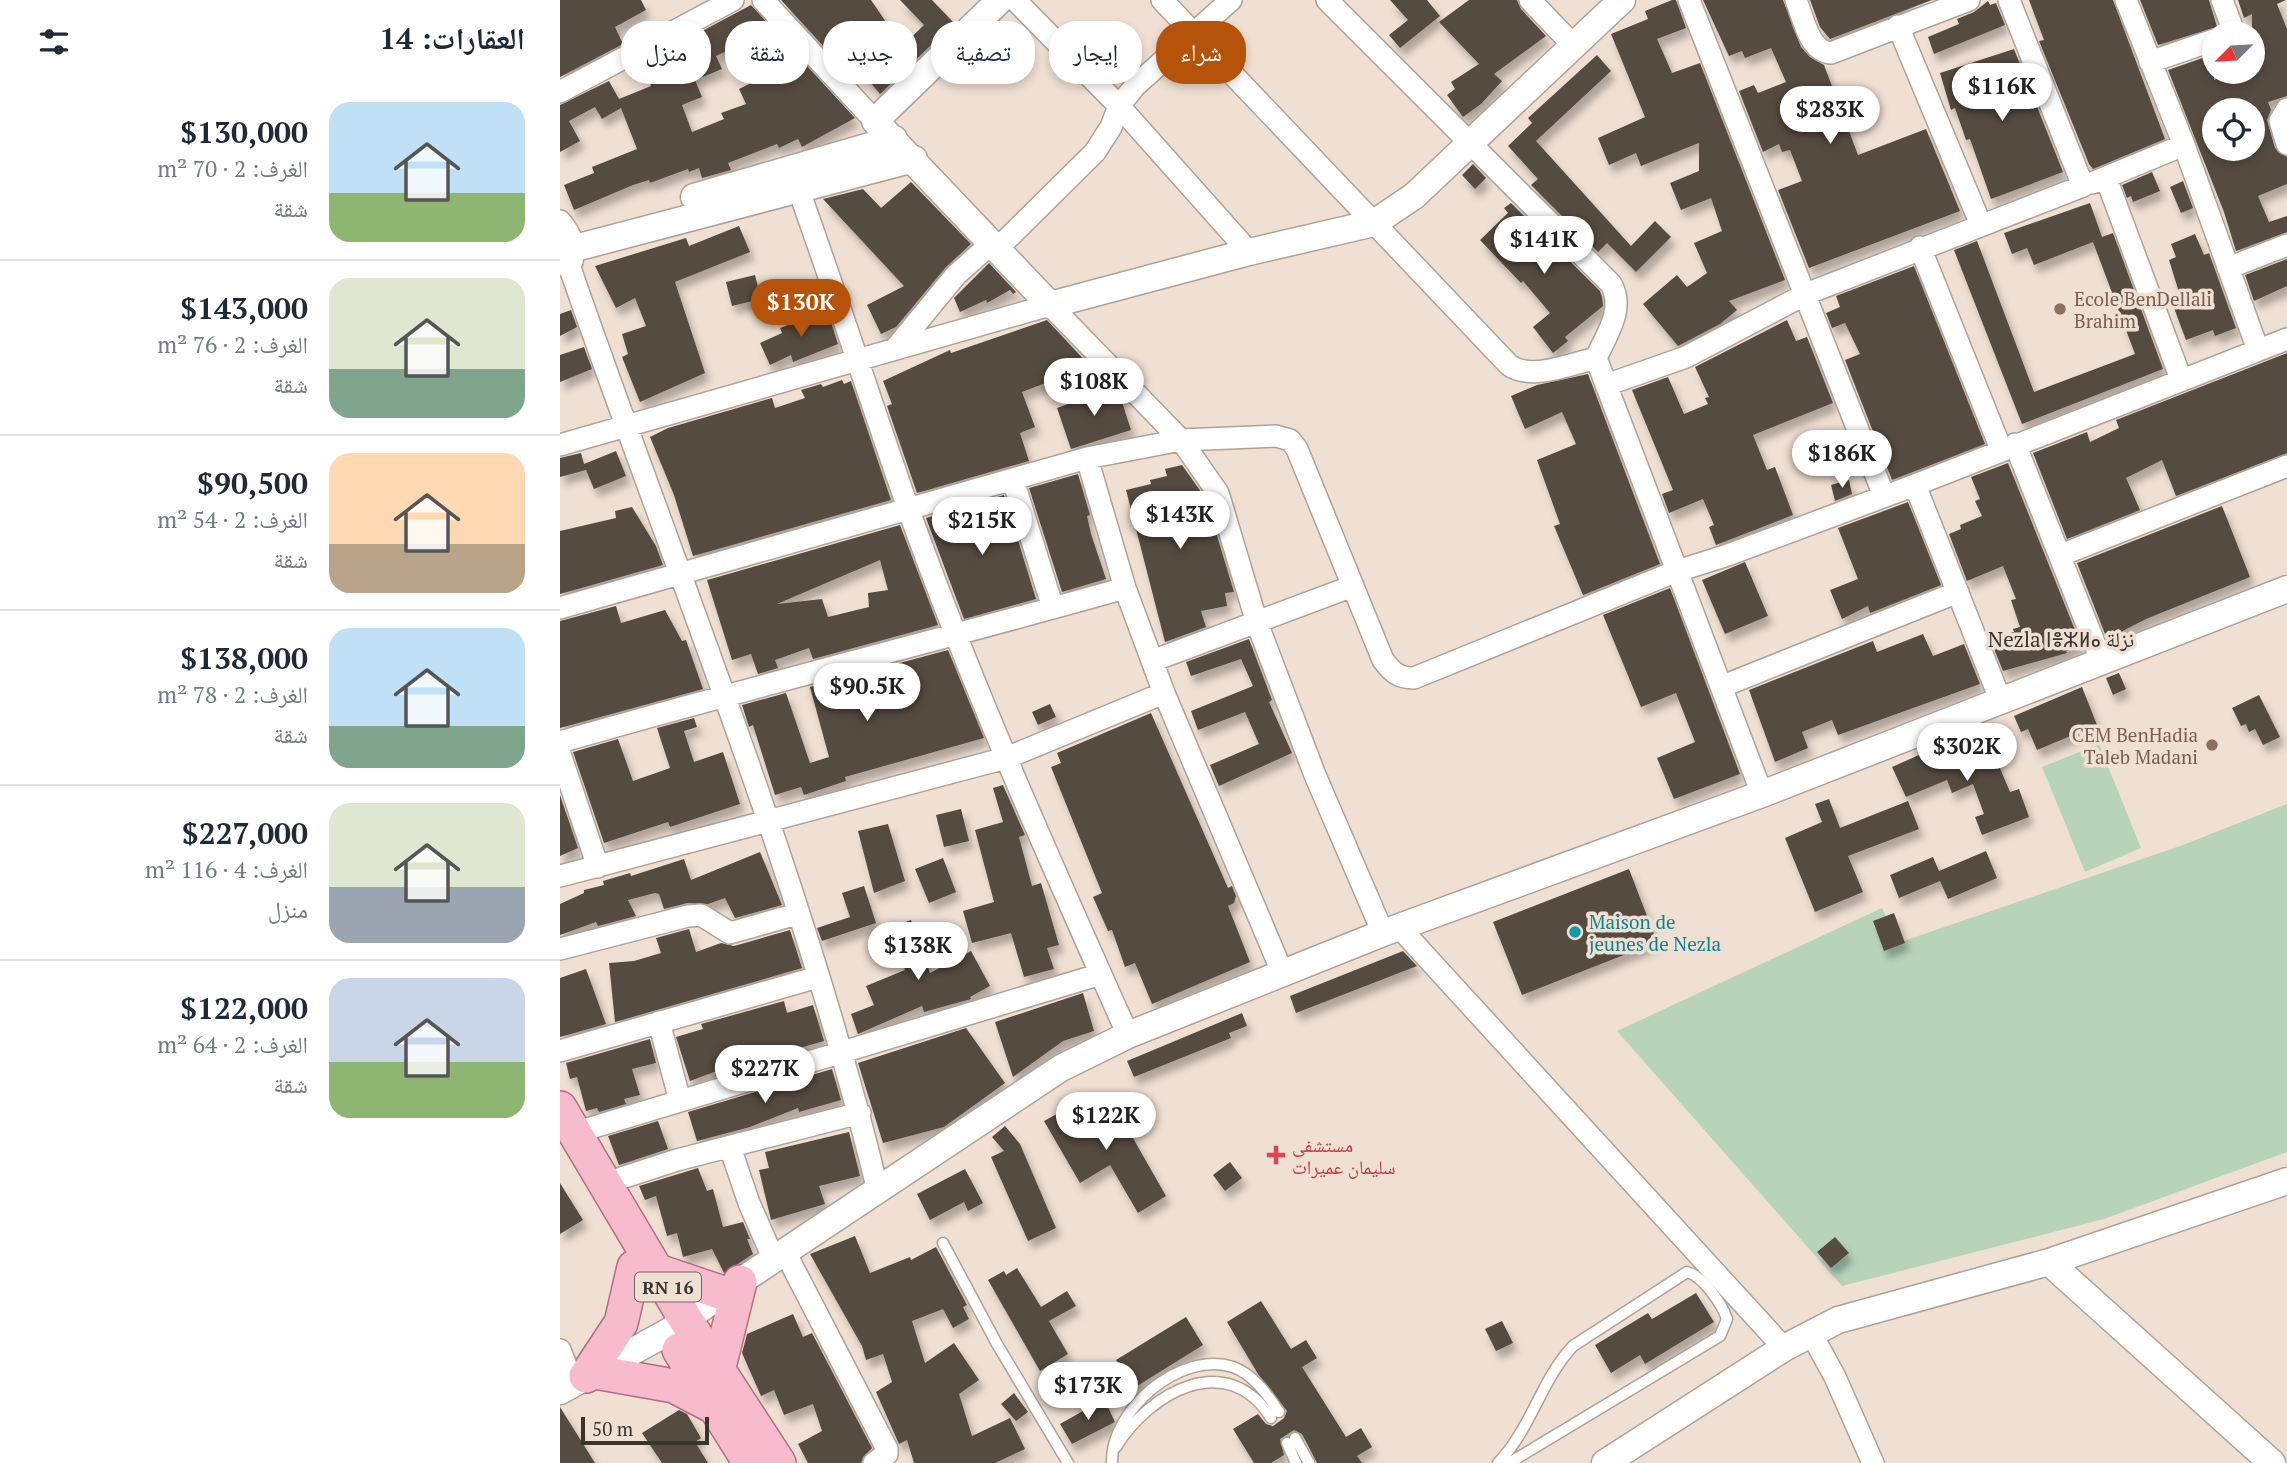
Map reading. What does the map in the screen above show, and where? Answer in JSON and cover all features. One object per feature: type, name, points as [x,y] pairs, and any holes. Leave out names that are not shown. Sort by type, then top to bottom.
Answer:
[{"type":"main road","name":"RN 16","points":[[565,1130],[606,1183],[646,1269]]},
{"type":"main road","name":"RN 16","points":[[565,1130],[677,1326],[712,1406],[750,1463]]},
{"type":"main road","points":[[578,1381],[621,1323],[646,1269],[731,1287],[719,1371]]},
{"type":"main road","name":"RN 16","points":[[677,1326],[719,1371],[779,1463]]},
{"type":"main road","points":[[578,1381],[674,1387],[712,1406]]},
{"type":"street","points":[[560,92],[733,0]]},
{"type":"street","points":[[762,0],[1181,440],[1218,493],[1257,623],[1315,775],[1391,930],[1783,1348]]},
{"type":"street","points":[[875,121],[1000,0]]},
{"type":"street","points":[[1015,0],[1119,106],[1249,251]]},
{"type":"street","points":[[1162,0],[1182,21]]},
{"type":"street","points":[[1207,21],[1231,0]]},
{"type":"street","points":[[1327,0],[1611,284],[1618,296],[1618,308],[1596,358],[1762,793]]},
{"type":"street","points":[[1530,0],[1573,45]]},
{"type":"street","points":[[560,445],[1050,305],[1249,251],[1374,223],[1414,196],[1622,0]]},
{"type":"street","points":[[1689,0],[1884,496]]},
{"type":"street","points":[[1796,0],[1814,44],[1825,53],[1969,0]]},
{"type":"street","points":[[2009,0],[2083,186]]},
{"type":"street","points":[[2126,0],[2184,145],[2203,206],[2258,350]]},
{"type":"street","points":[[2222,0],[2230,21]]},
{"type":"street","points":[[1898,26],[1981,225]]},
{"type":"street","points":[[2150,62],[2202,44]]},
{"type":"street","points":[[895,349],[956,275],[994,246],[1095,152],[1111,127],[1119,106],[1156,70]]},
{"type":"street","points":[[1242,84],[1519,372],[1596,358]]},
{"type":"street","points":[[2287,109],[2280,121],[2287,144]]},
{"type":"street","points":[[565,245],[894,139]]},
{"type":"street","points":[[1606,385],[1686,357],[1806,295],[1920,247],[2106,178],[2184,145]]},
{"type":"street","points":[[565,245],[914,159]]},
{"type":"street","points":[[2106,178],[2181,380]]},
{"type":"street","points":[[799,188],[909,509],[957,635],[1006,758],[1128,1035]]},
{"type":"street","points":[[565,245],[625,427],[682,571],[818,976],[843,1053],[878,1191]]},
{"type":"street","points":[[2228,268],[2287,245]]},
{"type":"street","points":[[1920,247],[2008,446],[2061,555],[2102,662]]},
{"type":"street","points":[[560,608],[682,571],[1087,458],[1181,440],[1276,436],[1290,440],[1297,449],[1383,660],[1391,671],[1402,678],[1413,678],[1677,571],[1725,556],[1915,485],[2008,446],[2287,339]]},
{"type":"street","points":[[1087,458],[1125,588],[1164,693],[1283,975]]},
{"type":"street","points":[[2061,555],[2287,466]]},
{"type":"street","points":[[1013,480],[1052,608]]},
{"type":"street","points":[[1915,485],[2000,699]]},
{"type":"street","points":[[1152,661],[1353,586]]},
{"type":"street","points":[[560,742],[723,695],[957,635],[1125,588]]},
{"type":"street","points":[[560,1350],[578,1381],[677,1326],[731,1287],[1061,1068],[1128,1035],[1391,930],[1762,793],[2287,589]]},
{"type":"street","points":[[1723,686],[1958,593]]},
{"type":"street","points":[[560,876],[1006,758],[1164,693]]},
{"type":"street","points":[[560,754],[598,867]]},
{"type":"street","points":[[560,949],[688,916],[701,915],[730,933],[797,914]]},
{"type":"street","points":[[565,1130],[680,1101],[1101,974]]},
{"type":"street","points":[[560,1051],[818,976]]},
{"type":"street","points":[[659,1023],[680,1101]]},
{"type":"street","points":[[606,1183],[730,1147],[860,1114]]},
{"type":"street","points":[[730,1147],[750,1203],[887,1449],[887,1454],[874,1463]]},
{"type":"street","points":[[1605,1463],[1783,1348],[1811,1333],[1867,1310],[2049,1262],[2287,1181]]},
{"type":"street","points":[[2049,1262],[2272,1463]]},
{"type":"street","points":[[1811,1333],[1835,1377],[1873,1463]]},
{"type":"lane","points":[[943,1242],[1003,1355],[1068,1463]]},
{"type":"lane","points":[[1498,1463],[1518,1437],[1559,1360],[1573,1346],[1687,1272],[1693,1274],[1716,1299],[1727,1319],[1720,1336],[1509,1463]]},
{"type":"lane","points":[[1215,1363],[1236,1368],[1256,1381],[1275,1415],[1240,1388],[1218,1381],[1196,1383],[1178,1389],[1147,1411],[1127,1430],[1112,1459],[1117,1432],[1129,1413],[1165,1381],[1188,1370],[1215,1363]]},
{"type":"lane","points":[[1296,1463],[1291,1441],[1309,1463]]},
{"type":"green space","points":[[2099,744],[2141,848],[2085,872],[2042,767]]},
{"type":"green space","points":[[2287,804],[2287,1152],[2104,1219],[1842,1286],[1617,1031],[1882,908],[1898,943],[2180,846]]},
{"type":"building","points":[[560,0],[641,0],[646,10],[621,21],[615,27],[621,45],[560,77]]},
{"type":"building","points":[[781,0],[871,0],[885,21],[823,21],[823,46],[809,31],[809,21],[800,21]]},
{"type":"building","points":[[900,0],[932,0],[952,21],[931,21],[931,45],[917,58],[917,32],[924,25]]},
{"type":"building","points":[[1390,0],[1427,0],[1440,16],[1400,48],[1389,35],[1408,20]]},
{"type":"building","points":[[1469,0],[1517,0],[1521,9],[1546,36],[1494,74],[1502,81],[1481,104],[1463,117],[1447,95],[1455,89],[1451,82],[1479,64],[1439,22]]},
{"type":"building","points":[[1676,0],[1686,28],[1657,39],[1672,73],[1700,63],[1785,280],[1729,301],[1737,310],[1720,324],[1678,346],[1643,304],[1677,275],[1687,287],[1707,273],[1694,243],[1722,231],[1711,198],[1681,210],[1670,183],[1699,171],[1699,143],[1641,166],[1636,153],[1609,165],[1598,138],[1645,117],[1611,34],[1648,19],[1645,11]]},
{"type":"building","points":[[1703,0],[1783,0],[1801,47],[1810,57],[1824,65],[1858,155],[1926,129],[1960,211],[1809,268],[1778,190],[1802,181],[1790,150],[1782,152],[1779,144],[1763,152],[1739,91],[1754,85],[1758,93],[1786,82],[1771,48],[1745,58],[1742,51],[1729,56]]},
{"type":"building","points":[[1810,0],[1932,0],[1830,39],[1820,27]]},
{"type":"building","points":[[2029,0],[2113,0],[2165,139],[2093,169],[2039,41],[2044,40]]},
{"type":"building","points":[[2140,0],[2209,0],[2215,21],[2202,21],[2202,32],[2158,45]]},
{"type":"building","points":[[2238,0],[2286,0],[2277,4],[2287,29],[2287,96],[2268,102],[2271,110],[2267,120],[2275,148],[2287,157],[2287,184],[2258,196],[2269,222],[2287,216],[2287,232],[2236,251],[2204,161],[2265,161],[2265,98],[2202,98],[2202,156],[2168,70],[2202,58],[2202,84],[2265,84],[2265,21],[2252,21],[2252,14],[2244,18]]},
{"type":"building","points":[[1988,1],[1990,5],[1996,3],[2005,25],[1934,54],[1928,37],[1959,24],[1957,19],[1974,12]]},
{"type":"building","points":[[751,5],[766,21],[725,21],[725,52],[716,56],[722,69],[711,73],[711,26]]},
{"type":"building","points":[[2014,49],[2063,172],[1991,199],[1970,139],[1966,140],[1955,108],[1951,110],[1940,73]]},
{"type":"building","points":[[1597,55],[1611,71],[1536,141],[1631,246],[1655,221],[1671,237],[1636,272],[1607,243],[1598,252],[1531,185],[1538,179],[1508,146],[1532,123],[1528,118]]},
{"type":"building","points":[[809,68],[855,118],[802,147],[798,139],[779,148],[777,144],[728,163],[731,170],[702,178],[699,168],[689,172],[688,169],[650,183],[649,180],[633,185],[574,210],[564,185],[594,173],[592,167],[637,149],[621,108],[602,119],[595,107],[569,121],[580,141],[560,152],[560,105],[609,81],[619,99],[651,86],[650,84],[697,84],[702,97],[682,105],[692,132],[724,119],[721,113],[746,104],[739,89],[749,84],[809,84]]},
{"type":"building","points":[[872,84],[890,84],[880,94]]},
{"type":"building","points":[[1473,164],[1486,178],[1475,189],[1462,175]]},
{"type":"building","points":[[2152,172],[2160,191],[2133,202],[2131,196],[2127,198],[2122,185]]},
{"type":"building","points":[[2183,181],[2193,208],[2181,213],[2170,187]]},
{"type":"building","points":[[911,182],[971,244],[946,267],[896,327],[881,334],[867,305],[904,286],[823,199],[863,189],[881,208]]},
{"type":"building","points":[[1511,203],[1600,291],[1602,297],[1603,306],[1565,337],[1568,341],[1553,353],[1533,327],[1550,313],[1523,281],[1521,283],[1480,240],[1508,213],[1504,208]]},
{"type":"building","points":[[2090,203],[2102,237],[2113,233],[2163,369],[2022,424],[1954,250],[1977,241],[2034,392],[2135,354],[2093,242],[2034,265],[2027,248],[2012,254],[2004,233]]},
{"type":"building","points":[[739,226],[750,252],[675,282],[705,373],[640,402],[622,357],[628,354],[622,334],[646,326],[635,298],[616,308],[595,266],[686,238],[689,246]]},
{"type":"building","points":[[2195,234],[2204,255],[2209,253],[2236,328],[2215,336],[2213,330],[2186,340],[2174,308],[2183,305],[2169,260],[2176,257],[2171,244]]},
{"type":"building","points":[[2287,259],[2287,286],[2254,301],[2245,275]]},
{"type":"building","points":[[989,263],[1016,292],[1013,294],[1010,290],[987,303],[986,300],[960,312],[954,298]]},
{"type":"building","points":[[1914,266],[1985,444],[1892,480],[1845,360],[1860,354],[1845,323],[1832,328],[1826,313],[1840,307],[1836,296]]},
{"type":"building","points":[[755,275],[761,299],[732,306],[726,282]]},
{"type":"building","points":[[571,310],[577,327],[560,336],[560,314]]},
{"type":"building","points":[[827,310],[838,344],[793,362],[791,355],[770,365],[760,343],[782,333],[780,328]]},
{"type":"building","points":[[1047,320],[1090,366],[1022,392],[1035,427],[1020,433],[1029,461],[917,493],[887,406],[892,404],[883,381],[950,350],[951,353]]},
{"type":"building","points":[[1787,320],[1796,341],[1807,337],[1833,403],[1753,435],[1767,470],[1775,467],[1793,515],[1716,545],[1709,527],[1714,525],[1703,499],[1669,513],[1662,494],[1673,490],[1632,390],[1668,377],[1684,414],[1708,404],[1705,398],[1709,397],[1695,367]]},
{"type":"building","points":[[584,347],[592,369],[560,382],[560,355]]},
{"type":"building","points":[[2287,353],[2287,453],[2176,496],[2162,460],[2126,478],[2140,510],[2067,539],[2033,453],[2087,432],[2090,442],[2119,428],[2116,420]]},
{"type":"building","points":[[1588,374],[1660,564],[1583,595],[1554,526],[1560,524],[1537,460],[1576,444],[1562,412],[1525,429],[1511,396],[1537,385]]},
{"type":"building","points":[[842,380],[844,384],[851,381],[891,500],[693,556],[674,495],[650,437],[668,428],[772,398],[775,408],[805,398],[801,390],[821,384],[823,387]]},
{"type":"building","points":[[1112,388],[1120,396],[1131,430],[1071,449],[1057,408]]},
{"type":"building","points":[[616,451],[626,476],[594,489],[586,470],[560,477],[560,458],[581,453],[584,464]]},
{"type":"building","points":[[2008,463],[2081,645],[2066,651],[2067,653],[2003,671],[1990,639],[2014,632],[2013,629],[2020,627],[2011,600],[2016,599],[2003,566],[1967,581],[1949,534],[1961,529],[1960,525],[1982,516],[1975,501],[1980,499],[1971,477]]},
{"type":"building","points":[[1182,465],[1206,499],[1234,592],[1225,593],[1227,606],[1201,611],[1206,627],[1165,642],[1126,490],[1151,484],[1150,480],[1167,476],[1165,469]]},
{"type":"building","points":[[1078,474],[1090,515],[1087,516],[1091,534],[1106,579],[1062,592],[1029,488]]},
{"type":"building","points":[[1849,480],[1852,494],[1835,501],[1831,485]]},
{"type":"building","points":[[1004,495],[1036,599],[964,619],[926,518]]},
{"type":"building","points":[[1908,502],[1941,585],[1870,613],[1868,606],[1842,619],[1830,590],[1858,579],[1838,528]]},
{"type":"building","points":[[2222,506],[2250,577],[2146,619],[2107,639],[2077,563]]},
{"type":"building","points":[[632,507],[656,546],[663,565],[560,594],[560,531],[616,518],[615,511]]},
{"type":"building","points":[[900,525],[938,625],[813,659],[809,648],[775,660],[778,668],[758,674],[751,654],[732,660],[707,580]],"holes":[[[880,560],[888,590],[868,593],[869,607],[828,617],[822,599],[777,604]]]},
{"type":"building","points":[[1745,562],[1768,616],[1725,634],[1702,580]]},
{"type":"building","points":[[1670,588],[1740,774],[1674,799],[1657,758],[1695,742],[1676,693],[1641,707],[1603,615]]},
{"type":"building","points":[[616,606],[621,623],[665,610],[682,641],[686,640],[703,689],[560,728],[560,621]]},
{"type":"building","points":[[1923,634],[1933,656],[1964,644],[1980,684],[1838,735],[1832,720],[1802,732],[1808,748],[1775,762],[1749,690],[1873,641],[1877,652]]},
{"type":"building","points":[[1249,639],[1272,700],[1269,702],[1292,753],[1219,786],[1210,765],[1259,744],[1245,712],[1198,730],[1191,711],[1253,686],[1241,659],[1191,676],[1186,662]]},
{"type":"building","points":[[948,650],[984,738],[845,777],[846,781],[804,795],[801,787],[775,795],[753,725],[749,727],[742,705],[786,693],[810,763],[829,757],[810,687]]},
{"type":"building","points":[[2119,673],[2126,689],[2113,695],[2106,678]]},
{"type":"building","points":[[2082,687],[2097,725],[2037,750],[2028,729],[2021,732],[2014,716]]},
{"type":"building","points":[[2259,695],[2280,737],[2263,745],[2255,729],[2249,732],[2246,724],[2241,726],[2232,708]]},
{"type":"building","points":[[1050,704],[1056,717],[1038,725],[1032,712]]},
{"type":"building","points":[[1151,713],[1228,888],[1232,886],[1236,896],[1234,903],[1228,906],[1250,962],[1152,1004],[1135,963],[1125,967],[1112,930],[1108,931],[1093,897],[1102,893],[1051,767],[1061,763],[1057,753]]},
{"type":"building","points":[[694,718],[697,727],[684,731],[694,762],[723,752],[740,804],[670,827],[668,822],[604,843],[573,752],[618,739],[633,781],[670,768],[657,728]]},
{"type":"building","points":[[1988,740],[2010,792],[2019,789],[2029,817],[1982,835],[1975,817],[1984,814],[1973,784],[1952,793],[1947,780],[1906,797],[1892,767],[1937,747],[1943,760]]},
{"type":"building","points":[[1003,785],[1025,835],[1019,837],[1032,886],[1041,883],[1059,945],[1047,948],[1054,969],[1024,977],[1011,933],[972,943],[963,911],[994,902],[975,830],[1003,822],[993,788]]},
{"type":"building","points":[[560,795],[578,848],[560,856]]},
{"type":"building","points":[[1829,799],[1840,828],[1908,801],[1919,829],[1848,856],[1863,892],[1815,912],[1785,838],[1822,822],[1815,804]]},
{"type":"building","points":[[961,809],[969,841],[944,847],[936,815]]},
{"type":"building","points":[[888,824],[905,881],[874,893],[858,831]]},
{"type":"building","points":[[1986,851],[1997,878],[1948,899],[1940,881],[1899,898],[1890,875],[1933,857],[1939,871]]},
{"type":"building","points":[[760,852],[782,905],[735,918],[725,898],[708,904],[687,903],[664,909],[659,894],[655,893],[628,900],[636,916],[598,926],[596,922],[560,935],[560,904],[584,893],[584,890],[604,885],[603,881],[630,873],[631,876],[684,859],[691,880]]},
{"type":"building","points":[[943,858],[956,892],[929,903],[915,869]]},
{"type":"building","name":"Maison de jeunes de Nezla","points":[[1629,869],[1657,942],[1522,995],[1493,922]]},
{"type":"building","points":[[864,886],[876,923],[822,941],[817,928],[850,917],[842,893]]},
{"type":"building","points":[[1894,913],[1905,943],[1884,951],[1873,921]]},
{"type":"building","points":[[911,920],[930,973],[971,951],[990,986],[970,997],[971,999],[924,1012],[922,1006],[858,1034],[851,1014],[874,1005],[866,986],[905,970],[897,943],[887,946],[882,930]]},
{"type":"building","points":[[689,929],[696,952],[721,943],[734,946],[790,930],[802,968],[615,1022],[609,963],[634,961],[661,953],[656,938]]},
{"type":"building","points":[[1403,951],[1417,966],[1296,1013],[1290,996]]},
{"type":"building","points":[[586,969],[606,1024],[560,1037],[560,978]]},
{"type":"building","points":[[1083,993],[1094,1031],[1063,1041],[1013,1077],[995,1022]]},
{"type":"building","points":[[784,1001],[787,1013],[813,1005],[824,1041],[747,1063],[746,1060],[690,1081],[676,1037],[703,1029],[701,1024]]},
{"type":"building","points":[[1242,1013],[1247,1026],[1229,1033],[1231,1038],[1134,1077],[1127,1061]]},
{"type":"building","points":[[966,1028],[1005,1083],[944,1127],[883,1143],[858,1063]]},
{"type":"building","points":[[650,1039],[656,1063],[632,1069],[640,1095],[624,1099],[626,1104],[599,1112],[597,1108],[586,1111],[577,1077],[570,1079],[566,1063]]},
{"type":"building","points":[[832,1069],[841,1100],[799,1112],[798,1108],[750,1127],[697,1141],[688,1112]]},
{"type":"building","points":[[1113,1103],[1166,1196],[1138,1213],[1110,1165],[1080,1183],[1044,1121],[1073,1105],[1082,1121]]},
{"type":"building","points":[[658,1121],[668,1149],[619,1165],[608,1136]]},
{"type":"building","points":[[1005,1126],[1020,1144],[1056,1228],[1028,1241],[991,1157],[1004,1151],[992,1137]]},
{"type":"building","points":[[849,1132],[860,1176],[819,1186],[825,1204],[771,1220],[759,1170],[769,1168],[765,1152]]},
{"type":"building","points":[[1230,1162],[1242,1178],[1225,1191],[1213,1175]]},
{"type":"building","points":[[698,1168],[707,1191],[713,1189],[723,1227],[743,1222],[750,1239],[747,1239],[753,1254],[724,1273],[712,1249],[683,1257],[677,1233],[667,1236],[656,1196],[645,1200],[639,1186]]},
{"type":"building","points":[[965,1169],[983,1203],[968,1211],[964,1202],[930,1220],[917,1194]]},
{"type":"building","points":[[560,1183],[583,1220],[560,1234]]},
{"type":"building","points":[[855,1236],[870,1273],[910,1257],[911,1260],[936,1247],[967,1305],[963,1307],[969,1319],[953,1328],[943,1309],[912,1321],[925,1363],[954,1343],[979,1380],[959,1394],[972,1436],[1010,1418],[1025,1449],[995,1463],[914,1463],[907,1440],[899,1444],[876,1392],[892,1382],[883,1354],[866,1360],[862,1346],[810,1254]]},
{"type":"building","points":[[1835,1237],[1849,1253],[1831,1268],[1817,1252]]},
{"type":"building","points":[[1017,1268],[1041,1307],[1067,1291],[1076,1306],[1049,1321],[1068,1354],[1040,1371],[988,1280],[1004,1271],[1006,1275]]},
{"type":"building","points":[[1696,1293],[1714,1322],[1645,1364],[1640,1355],[1611,1373],[1595,1345],[1648,1313],[1652,1319]]},
{"type":"building","points":[[1261,1301],[1291,1349],[1306,1340],[1317,1358],[1302,1367],[1346,1437],[1361,1428],[1372,1447],[1357,1456],[1362,1463],[1317,1463],[1302,1434],[1294,1430],[1280,1439],[1284,1455],[1271,1463],[1254,1463],[1233,1429],[1258,1414],[1266,1424],[1273,1426],[1284,1418],[1287,1411],[1258,1374],[1227,1322]]},
{"type":"building","points":[[793,1314],[803,1337],[812,1333],[872,1448],[861,1463],[808,1463],[798,1444],[822,1431],[813,1404],[784,1415],[774,1390],[761,1396],[742,1353],[747,1334]]},
{"type":"building","points":[[1186,1317],[1203,1345],[1134,1388],[1116,1360]]},
{"type":"building","points":[[1502,1321],[1513,1343],[1496,1351],[1485,1329]]},
{"type":"building","points":[[1014,1393],[1028,1412],[1016,1421],[1001,1404]]},
{"type":"building","points":[[1104,1399],[1115,1422],[1072,1444],[1060,1424]]},
{"type":"building","points":[[560,1407],[595,1463],[560,1463]]},
{"type":"building","points":[[679,1410],[687,1414],[701,1438],[695,1442],[708,1463],[662,1463],[642,1433]]},
{"type":"place","name":"Ecole BenDellali Brahim","points":[[2060,309]]},
{"type":"place","name":"CEM BenHadia Taleb Madani","points":[[2212,745]]},
{"type":"place","name":"Maison de jeunes de Nezla","points":[[1575,932]]},
{"type":"place","name":"مستشفى سليمان عميرات","points":[[1276,1155]]},
{"type":"district","name":"Nezla ⵏⴻⵣⵍⴰ نزلة","points":[[2061,639]]}]
